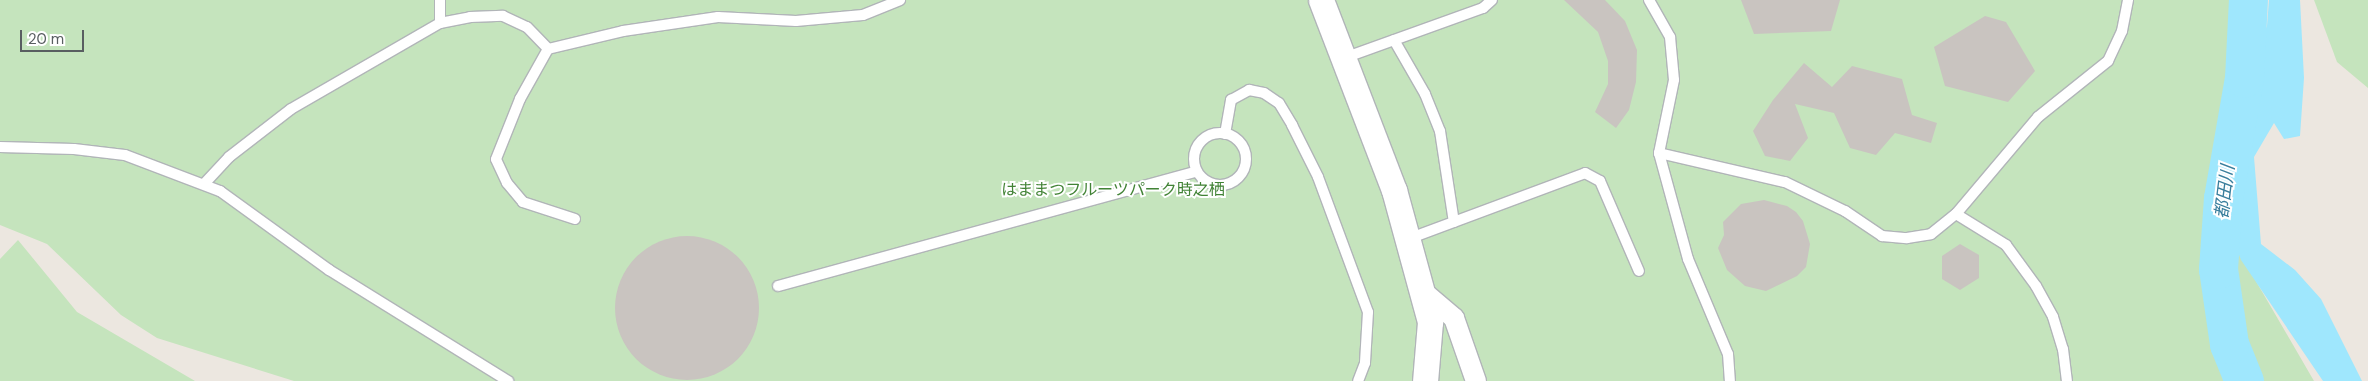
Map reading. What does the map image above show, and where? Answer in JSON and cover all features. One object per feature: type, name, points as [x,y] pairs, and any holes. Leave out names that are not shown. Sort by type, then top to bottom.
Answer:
[{"type":"street","points":[[1321,0],[1394,190],[1422,291],[1430,322],[1425,381]]},
{"type":"street","points":[[1422,291],[1454,318],[1476,381]]},
{"type":"lane","points":[[440,0],[440,23]]},
{"type":"lane","points":[[575,219],[523,202],[507,183],[496,160],[513,115],[548,49],[623,31],[718,17],[796,21],[863,14],[900,0]]},
{"type":"lane","points":[[1344,58],[1483,8],[1492,0]]},
{"type":"lane","points":[[1649,0],[1670,37],[1674,80],[1659,152],[1688,259],[1728,354],[1730,381]]},
{"type":"lane","points":[[1659,152],[1786,182],[1845,211],[1882,236],[1907,238],[1932,234],[1956,214],[2038,117],[2108,61],[2122,31],[2128,0]]},
{"type":"lane","points":[[204,184],[229,157],[291,109],[440,23],[470,16],[503,16],[527,27],[548,49]]},
{"type":"lane","points":[[1394,40],[1426,94],[1440,131],[1454,222]]},
{"type":"lane","points":[[1225,134],[1231,100],[1249,90],[1264,94],[1279,103],[1292,125],[1318,177],[1368,312],[1365,363],[1358,381]]},
{"type":"lane","points":[[1217,132],[1241,142],[1246,154],[1245,167],[1240,176],[1223,186],[1211,184],[1197,171],[1194,164],[1194,151],[1202,139],[1217,132]]},
{"type":"lane","points":[[0,147],[74,149],[125,155],[220,191],[329,270],[508,381]]},
{"type":"lane","points":[[778,286],[1197,171]]},
{"type":"lane","points":[[1407,239],[1585,173],[1600,181],[1639,271]]},
{"type":"lane","points":[[1956,214],[2006,245],[2036,286],[2054,317],[2063,349],[2067,381]]},
{"type":"green space","name":"はままつフルーツパーク時之栖","points":[[0,0],[2245,0],[2240,63],[2239,252],[2314,381],[294,381],[157,338],[121,315],[47,244],[0,225]]},
{"type":"green space","points":[[2314,0],[2368,0],[2368,88],[2337,62]]},
{"type":"green space","points":[[18,240],[77,312],[195,381],[0,381],[0,259]]},
{"type":"water","points":[[2269,0],[2300,0],[2304,78],[2300,136],[2284,139],[2274,123],[2254,157],[2261,244],[2295,270],[2321,299],[2362,381],[2323,381],[2241,260],[2228,225],[2231,183],[2246,123],[2257,100],[2259,44],[2267,26]]},
{"type":"building","points":[[1564,0],[1605,0],[1625,21],[1637,50],[1636,82],[1629,110],[1616,128],[1595,112],[1608,84],[1608,61],[1598,32]]},
{"type":"building","points":[[1741,0],[1840,0],[1831,31],[1754,34]]},
{"type":"building","points":[[1985,16],[2006,22],[2035,71],[2008,102],[1945,86],[1934,47]]},
{"type":"building","points":[[1804,63],[1832,87],[1852,66],[1902,79],[1912,115],[1937,123],[1931,143],[1895,133],[1876,155],[1850,148],[1834,113],[1795,104],[1808,138],[1790,161],[1765,156],[1753,131],[1773,100]]},
{"type":"building","points":[[1764,200],[1787,206],[1796,212],[1803,221],[1810,244],[1806,267],[1797,276],[1766,291],[1745,286],[1727,270],[1718,248],[1724,235],[1723,222],[1741,204]]},
{"type":"building","points":[[687,236],[701,237],[715,242],[727,248],[738,257],[747,268],[753,280],[758,294],[758,322],[753,336],[747,348],[738,359],[727,368],[715,374],[701,379],[687,380],[673,379],[659,374],[647,368],[636,359],[627,348],[621,336],[616,322],[615,308],[616,294],[621,280],[627,268],[636,257],[647,248],[659,242],[673,237]]},
{"type":"building","points":[[1960,244],[1979,255],[1979,278],[1960,290],[1942,279],[1942,256]]},
{"type":"waterway","name":"都田川","points":[[2244,381],[2229,344],[2218,269],[2223,198],[2244,78],[2248,0]]}]
